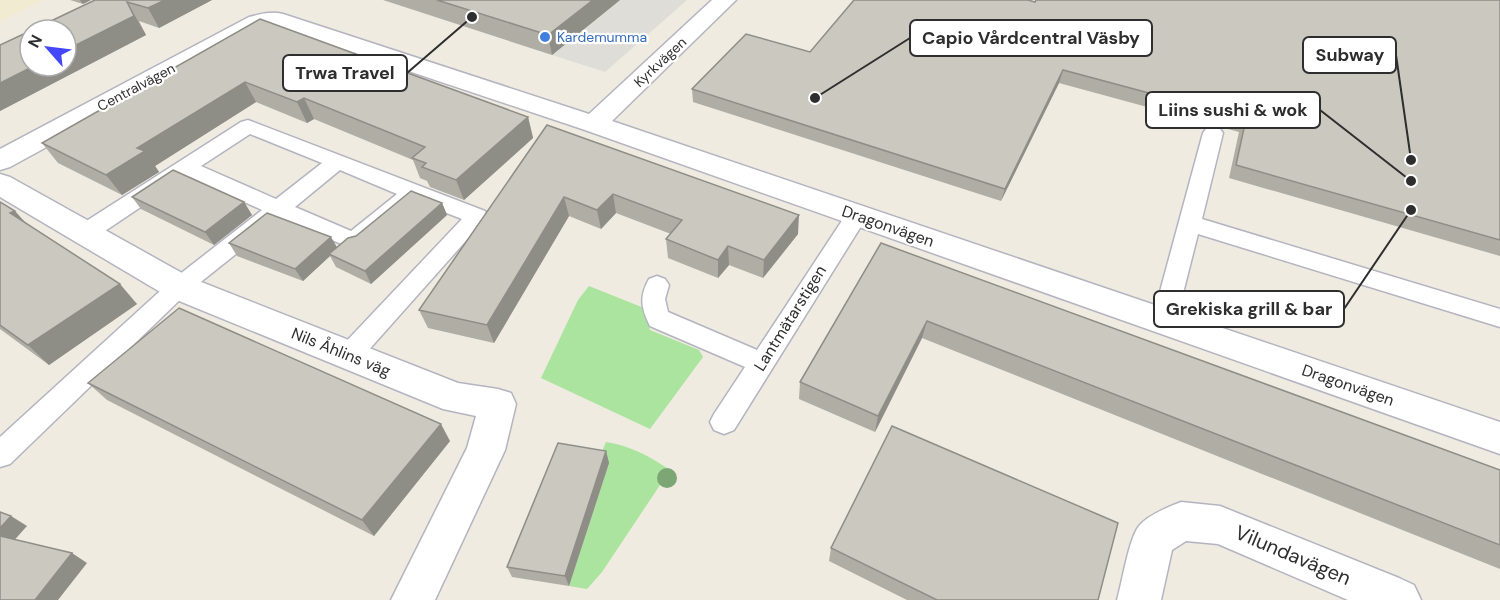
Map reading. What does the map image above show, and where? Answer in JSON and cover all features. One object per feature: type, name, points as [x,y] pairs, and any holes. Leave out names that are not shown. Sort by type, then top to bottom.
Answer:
[{"type":"street","name":"Kyrkvägen","points":[[594,124],[725,0]]},
{"type":"street","name":"Dragonvägen","points":[[275,19],[594,124],[1500,438]]},
{"type":"street","name":"Centralvägen","points":[[0,161],[257,22],[275,19]]},
{"type":"street","name":"Nils Åhlins väg","points":[[0,184],[179,287],[456,398],[498,404],[486,450],[412,600]]},
{"type":"street","name":"Vilundavägen","points":[[1139,600],[1154,539],[1181,521],[1220,525],[1399,600]]},
{"type":"lane","points":[[86,233],[248,126],[477,216],[349,355]]},
{"type":"lane","points":[[1164,321],[1213,133]]},
{"type":"lane","points":[[0,455],[179,287],[338,162]]},
{"type":"lane","points":[[185,167],[353,241],[413,192]]},
{"type":"lane","name":"Lantmätarstigen","points":[[724,422],[857,215]]},
{"type":"lane","points":[[1189,223],[1500,318]]},
{"type":"lane","points":[[657,285],[653,296],[653,308],[659,319],[761,363]]},
{"type":"shaded area","points":[[0,0],[44,0],[0,22]]},
{"type":"shaded area","points":[[620,0],[687,0],[605,72],[552,55]]},
{"type":"green space","points":[[589,286],[644,308],[650,330],[699,350],[703,357],[650,429],[541,378],[578,300]]},
{"type":"green space","points":[[606,442],[640,452],[670,470],[602,572],[587,589],[569,586],[609,463],[598,461]]},
{"type":"building","points":[[95,0],[165,0],[148,8],[127,2],[134,16],[78,44],[78,18],[57,18]]},
{"type":"building","points":[[437,0],[593,0],[548,35]]},
{"type":"building","points":[[854,0],[1028,0],[1035,2],[1036,0],[1500,0],[1500,240],[1236,165],[1246,119],[1063,70],[1005,189],[692,89],[746,34],[810,52]]},
{"type":"building","points":[[260,19],[528,117],[456,180],[422,167],[426,163],[412,158],[425,147],[304,98],[297,102],[245,82],[137,148],[145,151],[106,175],[42,143]]},
{"type":"building","points":[[18,37],[18,74],[0,83],[0,45]]},
{"type":"building","points":[[547,125],[799,215],[764,260],[728,246],[718,260],[666,239],[682,220],[613,194],[597,210],[564,197],[487,325],[419,310]]},
{"type":"building","points":[[173,170],[244,202],[205,232],[132,197]]},
{"type":"building","points":[[411,191],[442,203],[365,271],[329,254],[348,238],[356,236]]},
{"type":"building","points":[[0,202],[15,211],[10,213],[120,284],[28,345],[0,325]]},
{"type":"building","points":[[267,213],[331,237],[295,269],[229,243]]},
{"type":"building","points":[[881,243],[1500,470],[1500,545],[927,321],[878,416],[800,382]]},
{"type":"building","points":[[179,308],[441,424],[362,520],[88,383]]},
{"type":"building","points":[[892,426],[1118,523],[1098,600],[937,600],[831,548]]},
{"type":"building","points":[[558,443],[606,451],[565,576],[507,567]]},
{"type":"building","points":[[0,512],[11,516],[0,528]]},
{"type":"building","points":[[0,536],[72,553],[35,600],[0,600]]},
{"type":"place","name":"Trwa Travel","points":[[472,17]]},
{"type":"place","name":"Kardemumma","points":[[545,37]]},
{"type":"place","name":"Capio Vårdcentral Väsby","points":[[815,98]]},
{"type":"place","name":"Subway","points":[[1411,160]]},
{"type":"place","name":"Liins sushi & wok","points":[[1411,181]]},
{"type":"place","name":"Grekiska grill & bar","points":[[1411,210]]}]
